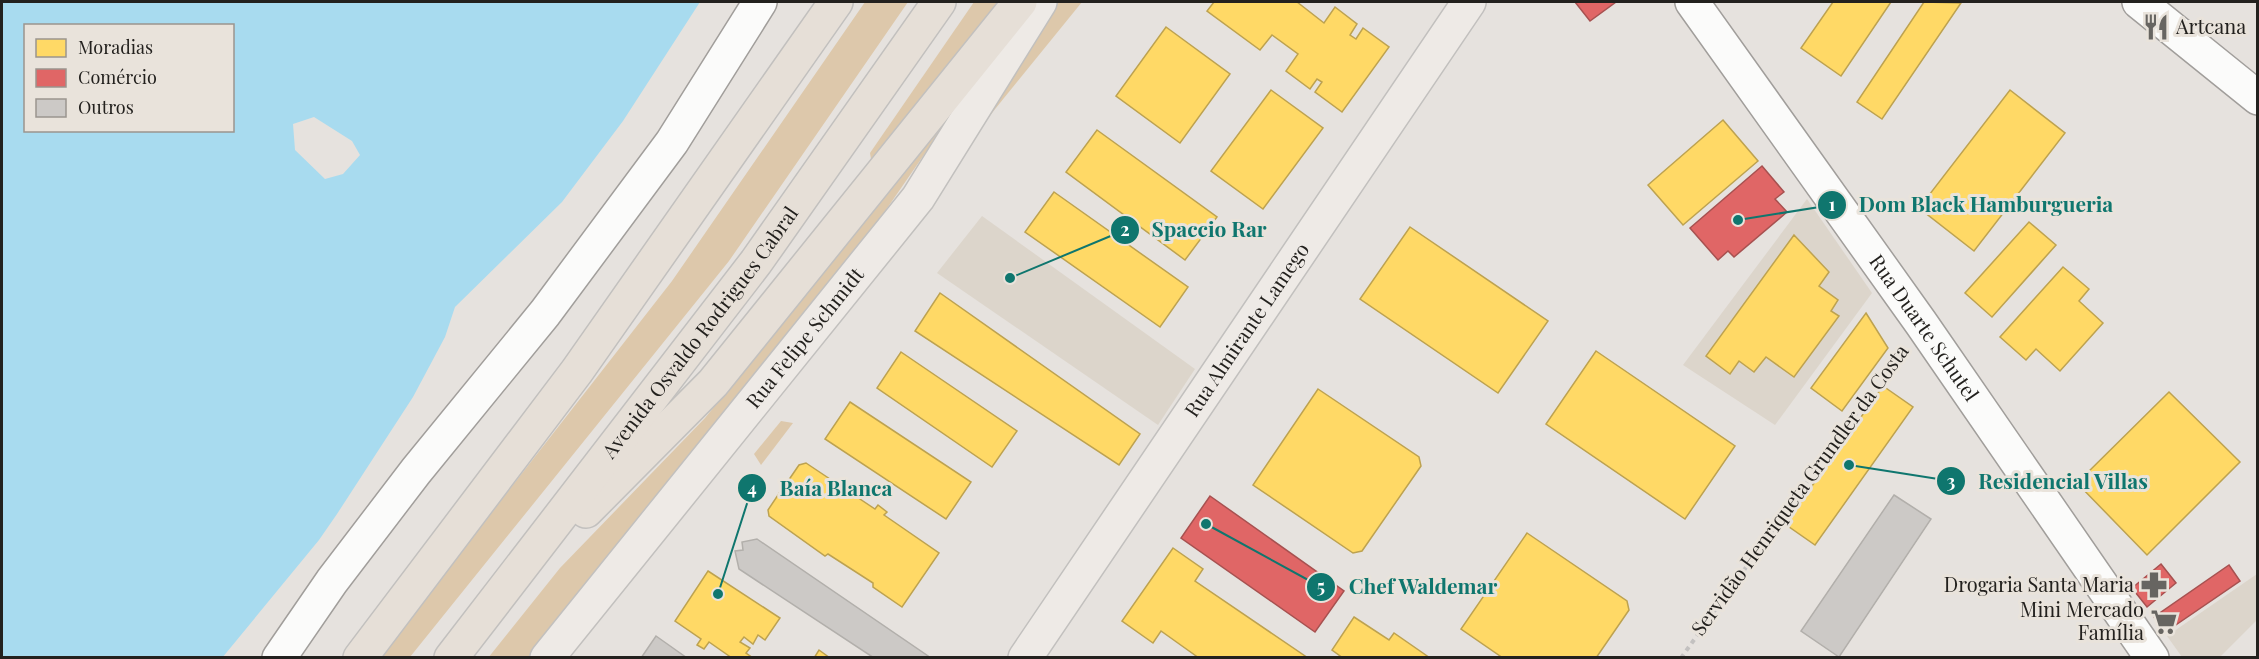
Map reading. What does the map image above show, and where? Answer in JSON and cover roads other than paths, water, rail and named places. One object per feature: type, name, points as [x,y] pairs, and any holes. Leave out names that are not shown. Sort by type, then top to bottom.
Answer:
[{"type":"highway","points":[[360,657],[577,371],[836,2]]},
{"type":"highway","name":"Avenida Osvaldo Rodrigues Cabral","points":[[451,657],[756,262],[939,2]]},
{"type":"highway","points":[[488,610],[713,383],[1020,2]]},
{"type":"main road","name":"Rua Felipe Schmidt","points":[[547,657],[918,198],[1040,2]]},
{"type":"main road","name":"Rua Almirante Lamego","points":[[1025,657],[1469,2]]},
{"type":"street","points":[[279,657],[332,581],[416,471],[545,313],[672,142],[760,2]]},
{"type":"street","name":"Rua Duarte Schutel","points":[[1692,2],[1921,323],[2152,657]]},
{"type":"street","points":[[2139,2],[2258,98]]},
{"type":"water","points":[[2,2],[700,2],[623,121],[562,202],[455,307],[445,337],[413,397],[337,514],[319,540],[222,658],[2,657]],"holes":[[[314,117],[352,141],[360,155],[343,174],[325,179],[295,150],[293,124]]]},
{"type":"place","name":"Artcana","points":[[2156,27]]},
{"type":"place","name":"Dom Black Hamburgueria","points":[[1738,220]]},
{"type":"place","name":"Spaccio Rar","points":[[1010,278]]},
{"type":"place","name":"Residencial Villas","points":[[1849,465]]},
{"type":"place","name":"Chef Waldemar","points":[[1206,524]]},
{"type":"place","name":"Drogaria Santa Maria","points":[[2154,585]]},
{"type":"place","name":"Baía Blanca","points":[[718,594]]},
{"type":"place","name":"Mini Mercado Família","points":[[2164,622]]}]
